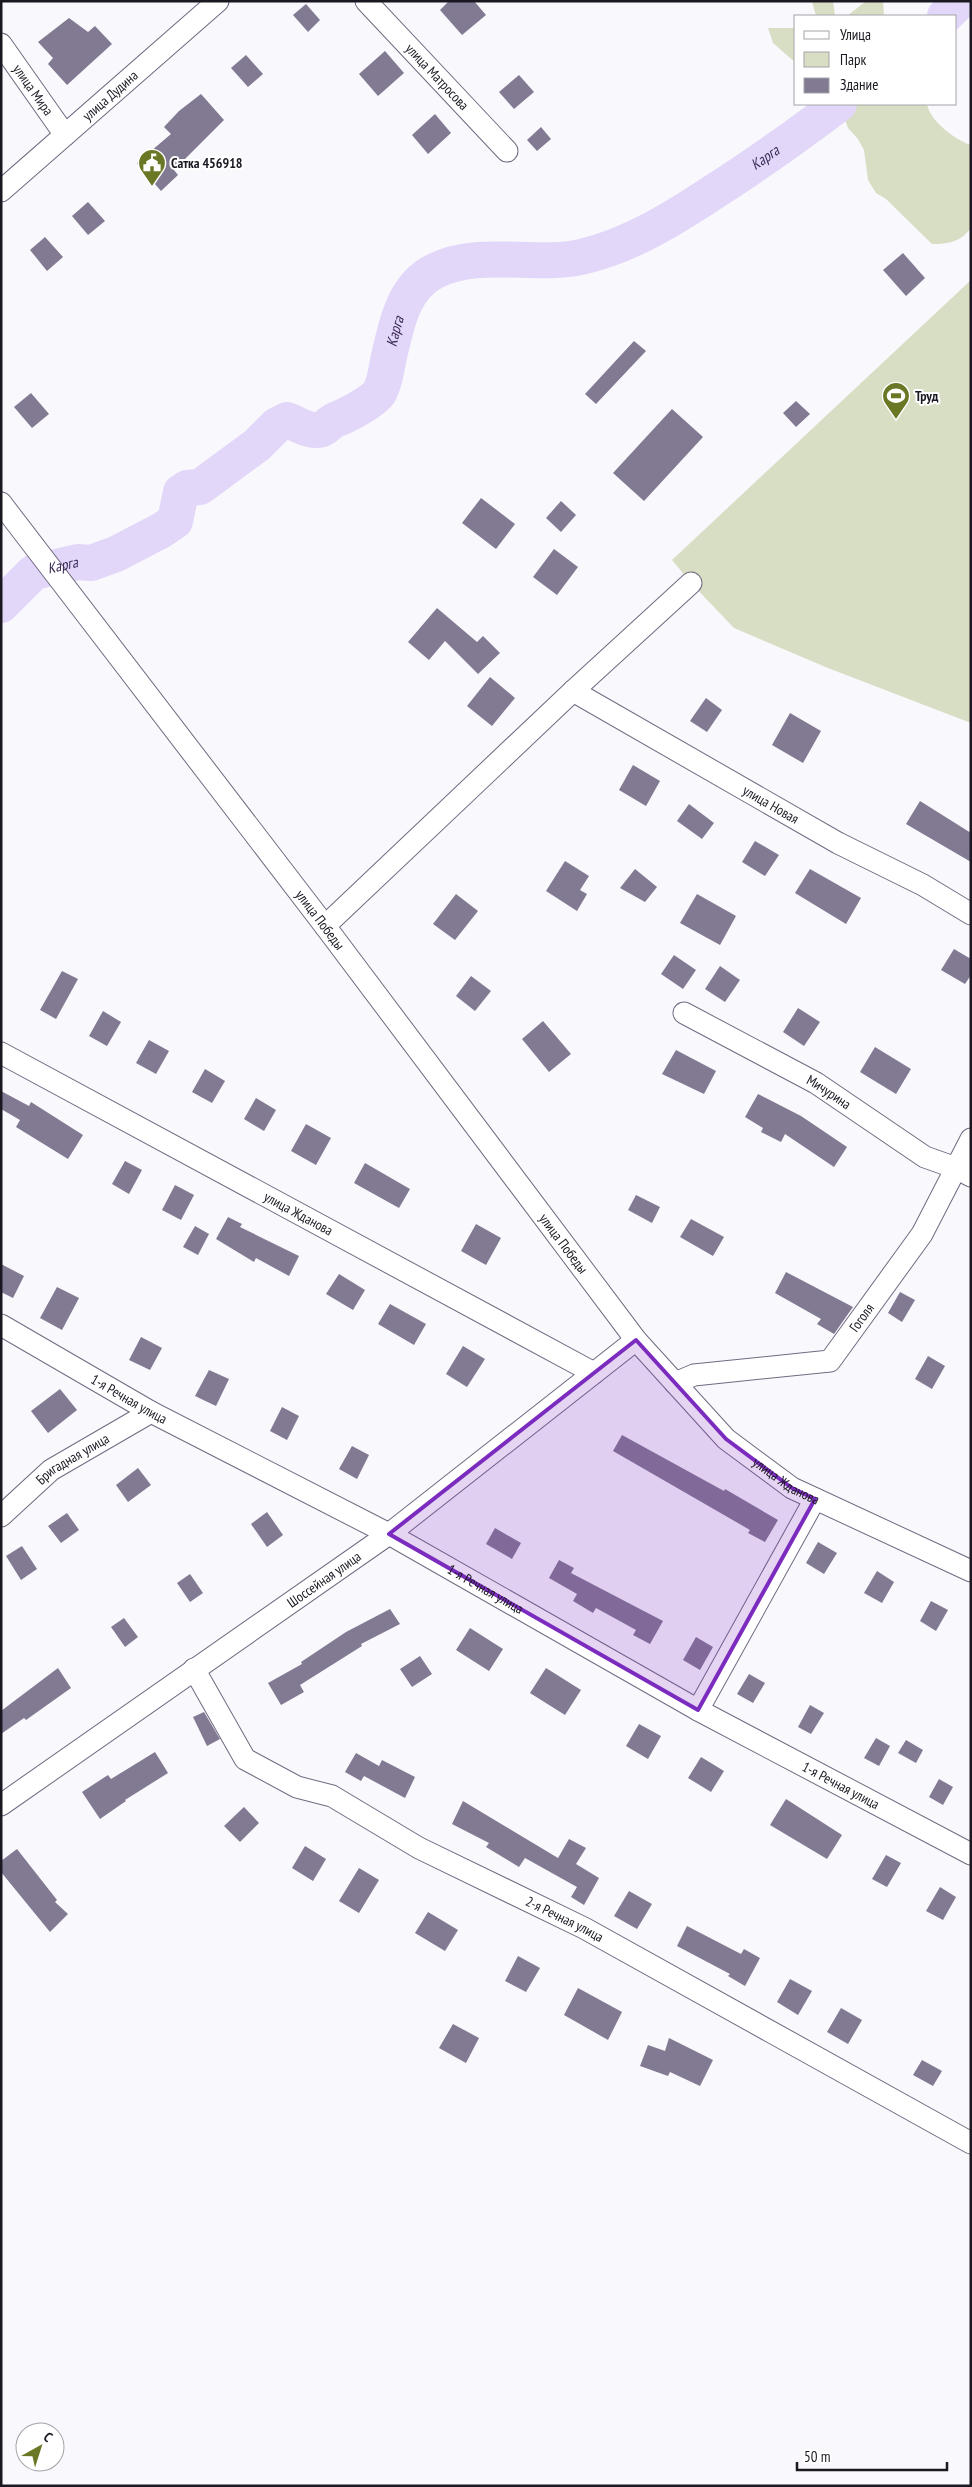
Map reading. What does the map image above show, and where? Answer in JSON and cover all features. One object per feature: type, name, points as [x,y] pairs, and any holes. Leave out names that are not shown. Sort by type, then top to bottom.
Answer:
[{"type":"street","name":"улица Дудина","points":[[1,191],[218,1]]},
{"type":"street","name":"улица Матросова","points":[[366,1],[507,151]]},
{"type":"street","name":"улица Мира","points":[[1,44],[65,135]]},
{"type":"street","name":"улица Победы","points":[[1,503],[325,926],[636,1340]]},
{"type":"street","points":[[325,926],[574,691],[691,584]]},
{"type":"street","name":"улица Новая","points":[[574,691],[838,843],[922,885],[971,914]]},
{"type":"street","name":"Мичурина","points":[[684,1013],[816,1083],[925,1157],[963,1172]]},
{"type":"street","name":"улица Жданова","points":[[1,1053],[594,1372]]},
{"type":"street","name":"Гоголя","points":[[675,1382],[694,1375],[830,1361],[922,1234],[963,1172],[971,1138]]},
{"type":"street","name":"1-я Речная улица","points":[[1,1325],[151,1412],[389,1534],[698,1710],[971,1854]]},
{"type":"street","name":"Шоссейная улица","points":[[1,1805],[389,1534],[636,1340]]},
{"type":"street","name":"улица Жданова","points":[[636,1340],[726,1439],[792,1488],[971,1571]]},
{"type":"street","name":"Бригадная улица","points":[[1,1516],[51,1470],[151,1412]]},
{"type":"street","points":[[698,1710],[814,1499]]},
{"type":"street","name":"2-я Речная улица","points":[[194,1669],[245,1758],[297,1787],[332,1796],[419,1848],[584,1928],[971,2143]]},
{"type":"highlighted area","points":[[636,1340],[726,1439],[792,1488],[815,1499],[698,1710],[389,1534]]},
{"type":"green space","points":[[812,1],[833,1],[835,15],[816,15]]},
{"type":"green space","points":[[866,1],[883,1],[884,15],[848,15]]},
{"type":"green space","points":[[768,28],[794,28],[794,61],[773,43]]},
{"type":"green space","points":[[836,105],[927,105],[933,117],[944,129],[971,145],[971,228],[967,233],[954,241],[932,244],[886,199],[876,193],[868,180],[864,150],[858,139],[848,128],[842,110]]},
{"type":"green space","name":"Труд","points":[[971,280],[971,723],[828,668],[734,628],[672,560]]},
{"type":"building","points":[[449,1],[474,1],[486,15],[462,35],[440,10]]},
{"type":"building","points":[[306,4],[320,20],[308,32],[293,15]]},
{"type":"building","points":[[69,18],[88,32],[95,26],[112,44],[67,85],[48,64],[53,58],[38,42]]},
{"type":"building","points":[[385,51],[404,73],[378,96],[359,74]]},
{"type":"building","points":[[246,55],[263,74],[248,87],[231,68]]},
{"type":"building","points":[[519,75],[534,92],[514,109],[499,92]]},
{"type":"building","points":[[201,94],[224,120],[174,170],[178,175],[161,191],[137,163],[171,134],[164,127],[179,111]]},
{"type":"building","points":[[435,114],[451,133],[428,154],[412,135]]},
{"type":"building","points":[[541,127],[551,139],[537,151],[527,140]]},
{"type":"building","points":[[88,202],[105,221],[88,235],[72,216]]},
{"type":"building","points":[[45,237],[63,257],[47,271],[30,250]]},
{"type":"building","points":[[903,253],[925,278],[906,296],[883,270]]},
{"type":"building","points":[[634,341],[646,351],[596,404],[585,394]]},
{"type":"building","points":[[31,393],[49,414],[32,428],[14,407]]},
{"type":"building","points":[[796,401],[810,414],[796,427],[783,413]]},
{"type":"building","points":[[672,409],[703,437],[644,501],[613,473]]},
{"type":"building","points":[[481,498],[515,524],[496,549],[462,523]]},
{"type":"building","points":[[561,501],[576,515],[561,532],[546,518]]},
{"type":"building","points":[[554,549],[578,567],[557,595],[533,577]]},
{"type":"building","points":[[437,608],[477,642],[483,636],[500,653],[478,674],[445,641],[429,660],[408,642]]},
{"type":"building","points":[[490,677],[515,698],[492,726],[467,706]]},
{"type":"building","points":[[706,698],[722,710],[707,732],[690,721]]},
{"type":"building","points":[[790,713],[821,731],[803,763],[772,745]]},
{"type":"building","points":[[633,765],[660,781],[646,806],[619,790]]},
{"type":"building","points":[[920,801],[971,833],[971,862],[906,824]]},
{"type":"building","points":[[689,804],[714,823],[702,839],[677,821]]},
{"type":"building","points":[[755,841],[779,855],[765,876],[742,862]]},
{"type":"building","points":[[565,861],[589,876],[580,890],[587,894],[577,911],[546,891]]},
{"type":"building","points":[[635,869],[657,887],[645,902],[620,888]]},
{"type":"building","points":[[810,869],[861,898],[846,924],[795,893]]},
{"type":"building","points":[[456,894],[478,911],[455,940],[433,924]]},
{"type":"building","points":[[697,894],[736,916],[720,945],[680,923]]},
{"type":"building","points":[[954,949],[971,959],[971,975],[965,984],[941,970]]},
{"type":"building","points":[[674,955],[696,970],[683,989],[661,974]]},
{"type":"building","points":[[720,966],[740,980],[725,1002],[705,989]]},
{"type":"building","points":[[62,971],[78,979],[56,1019],[40,1010]]},
{"type":"building","points":[[471,976],[491,991],[475,1011],[456,996]]},
{"type":"building","points":[[798,1008],[820,1022],[804,1046],[783,1032]]},
{"type":"building","points":[[103,1011],[121,1022],[107,1046],[89,1036]]},
{"type":"building","points":[[543,1021],[571,1054],[549,1072],[522,1039]]},
{"type":"building","points":[[149,1040],[169,1051],[156,1074],[136,1063]]},
{"type":"building","points":[[875,1047],[911,1069],[896,1094],[860,1072]]},
{"type":"building","points":[[676,1050],[716,1071],[704,1094],[662,1074]]},
{"type":"building","points":[[205,1069],[225,1081],[212,1103],[192,1092]]},
{"type":"building","points":[[1,1091],[29,1106],[31,1102],[83,1135],[68,1159],[16,1127],[20,1120],[1,1109]]},
{"type":"building","points":[[758,1094],[801,1116],[847,1147],[834,1167],[785,1134],[781,1142],[761,1132],[763,1128],[745,1117]]},
{"type":"building","points":[[256,1098],[276,1110],[264,1131],[244,1119]]},
{"type":"building","points":[[306,1124],[331,1138],[316,1165],[291,1151]]},
{"type":"building","points":[[125,1161],[142,1170],[129,1194],[112,1184]]},
{"type":"building","points":[[365,1163],[410,1189],[399,1208],[354,1183]]},
{"type":"building","points":[[175,1185],[194,1195],[181,1220],[162,1210]]},
{"type":"building","points":[[636,1195],[660,1207],[652,1223],[628,1210]]},
{"type":"building","points":[[228,1217],[242,1224],[240,1227],[299,1256],[289,1276],[256,1258],[254,1262],[216,1239]]},
{"type":"building","points":[[691,1219],[724,1237],[713,1256],[680,1237]]},
{"type":"building","points":[[476,1224],[501,1238],[486,1265],[461,1251]]},
{"type":"building","points":[[195,1226],[209,1234],[198,1255],[183,1247]]},
{"type":"building","points":[[1,1264],[24,1276],[13,1298],[1,1292]]},
{"type":"building","points":[[786,1272],[853,1307],[834,1334],[817,1324],[821,1319],[775,1293]]},
{"type":"building","points":[[339,1274],[365,1290],[353,1310],[326,1294]]},
{"type":"building","points":[[57,1287],[79,1298],[62,1330],[40,1318]]},
{"type":"building","points":[[900,1292],[915,1300],[902,1322],[888,1313]]},
{"type":"building","points":[[390,1304],[426,1324],[414,1345],[378,1324]]},
{"type":"building","points":[[141,1337],[162,1348],[150,1370],[129,1360]]},
{"type":"building","points":[[463,1346],[485,1359],[467,1387],[446,1374]]},
{"type":"building","points":[[928,1356],[945,1366],[932,1389],[915,1379]]},
{"type":"building","points":[[209,1370],[229,1379],[216,1406],[195,1396]]},
{"type":"building","points":[[60,1389],[77,1410],[48,1433],[31,1411]]},
{"type":"building","points":[[282,1407],[299,1416],[287,1440],[270,1431]]},
{"type":"building","points":[[622,1435],[724,1491],[725,1489],[778,1520],[765,1542],[748,1533],[750,1530],[613,1451]]},
{"type":"building","points":[[352,1446],[369,1455],[357,1479],[339,1469]]},
{"type":"building","points":[[138,1468],[151,1485],[128,1502],[116,1485]]},
{"type":"building","points":[[267,1512],[283,1535],[267,1547],[251,1524]]},
{"type":"building","points":[[67,1513],[79,1530],[61,1543],[48,1526]]},
{"type":"building","points":[[495,1528],[521,1543],[512,1559],[486,1544]]},
{"type":"building","points":[[818,1542],[837,1553],[824,1574],[806,1563]]},
{"type":"building","points":[[22,1546],[37,1569],[21,1580],[6,1556]]},
{"type":"building","points":[[559,1560],[574,1568],[571,1573],[663,1621],[650,1644],[633,1635],[636,1630],[596,1608],[593,1613],[573,1601],[577,1594],[549,1578]]},
{"type":"building","points":[[877,1571],[894,1582],[882,1603],[864,1593]]},
{"type":"building","points":[[190,1574],[203,1593],[190,1602],[177,1583]]},
{"type":"building","points":[[931,1601],[948,1610],[936,1631],[920,1621]]},
{"type":"building","points":[[390,1609],[400,1624],[361,1644],[362,1646],[300,1685],[304,1692],[281,1705],[268,1683],[302,1664],[301,1662],[346,1632]]},
{"type":"building","points":[[124,1618],[138,1637],[125,1647],[111,1627]]},
{"type":"building","points":[[470,1628],[503,1649],[489,1671],[456,1650]]},
{"type":"building","points":[[696,1637],[713,1647],[700,1670],[683,1660]]},
{"type":"building","points":[[420,1656],[432,1674],[412,1687],[400,1669]]},
{"type":"building","points":[[58,1668],[71,1688],[26,1720],[24,1718],[1,1734],[1,1711]]},
{"type":"building","points":[[546,1668],[581,1690],[565,1715],[530,1693]]},
{"type":"building","points":[[749,1674],[765,1683],[753,1703],[737,1694]]},
{"type":"building","points":[[810,1705],[824,1713],[811,1734],[798,1727]]},
{"type":"building","points":[[204,1712],[220,1739],[207,1746],[193,1717]]},
{"type":"building","points":[[639,1724],[661,1736],[648,1759],[626,1746]]},
{"type":"building","points":[[876,1738],[890,1746],[879,1766],[864,1758]]},
{"type":"building","points":[[906,1740],[923,1750],[916,1763],[898,1753]]},
{"type":"building","points":[[155,1752],[168,1773],[125,1800],[100,1819],[82,1792],[108,1775],[111,1779]]},
{"type":"building","points":[[356,1753],[379,1766],[382,1760],[415,1777],[405,1798],[364,1776],[361,1781],[345,1772]]},
{"type":"building","points":[[701,1757],[724,1771],[711,1792],[688,1778]]},
{"type":"building","points":[[939,1779],[953,1787],[943,1805],[929,1797]]},
{"type":"building","points":[[786,1799],[842,1835],[827,1859],[770,1825]]},
{"type":"building","points":[[463,1801],[558,1858],[569,1839],[586,1848],[576,1864],[599,1878],[584,1905],[571,1897],[577,1887],[525,1858],[519,1867],[486,1847],[489,1843],[452,1824]]},
{"type":"building","points":[[244,1807],[259,1823],[240,1842],[224,1826]]},
{"type":"building","points":[[305,1846],[326,1859],[313,1881],[292,1868]]},
{"type":"building","points":[[17,1849],[57,1900],[55,1902],[68,1914],[50,1932],[1,1872],[1,1861]]},
{"type":"building","points":[[886,1855],[901,1863],[887,1887],[872,1879]]},
{"type":"building","points":[[359,1868],[379,1880],[359,1913],[339,1901]]},
{"type":"building","points":[[940,1887],[956,1897],[943,1920],[926,1911]]},
{"type":"building","points":[[629,1891],[652,1904],[637,1929],[614,1916]]},
{"type":"building","points":[[428,1912],[458,1930],[445,1951],[415,1933]]},
{"type":"building","points":[[687,1926],[741,1954],[744,1949],[760,1958],[745,1986],[728,1976],[730,1974],[677,1946]]},
{"type":"building","points":[[518,1956],[540,1968],[526,1992],[505,1981]]},
{"type":"building","points":[[790,1979],[812,1991],[798,2015],[777,2002]]},
{"type":"building","points":[[578,1988],[622,2012],[608,2040],[564,2015]]},
{"type":"building","points":[[841,2008],[862,2020],[848,2044],[827,2032]]},
{"type":"building","points":[[453,2024],[479,2038],[466,2063],[439,2048]]},
{"type":"building","points":[[669,2038],[713,2060],[700,2086],[670,2072],[668,2076],[640,2066],[648,2045],[665,2051]]},
{"type":"building","points":[[922,2060],[942,2071],[933,2086],[913,2075]]},
{"type":"waterway","name":"Карга","points":[[946,15],[960,1]]},
{"type":"waterway","name":"Карга","points":[[1,605],[34,572],[78,562],[91,563],[116,554],[162,530],[175,521],[181,492],[187,488],[200,487],[257,445],[277,425],[287,420],[308,429],[319,430],[372,400],[379,393],[383,385],[402,309],[415,287],[435,271],[452,264],[469,261],[563,260],[599,252],[633,239],[697,203],[761,161],[838,105]]},
{"type":"place","name":"Сатка 456918","points":[[152,187]]},
{"type":"place","name":"Труд","points":[[896,420]]}]
